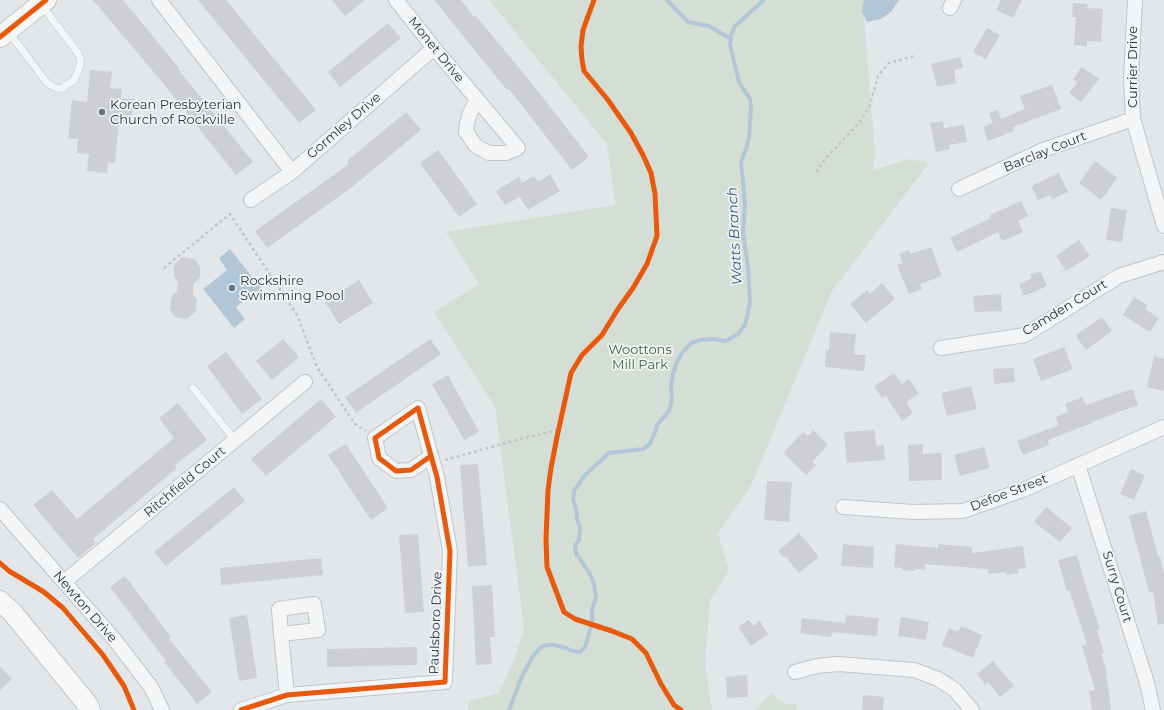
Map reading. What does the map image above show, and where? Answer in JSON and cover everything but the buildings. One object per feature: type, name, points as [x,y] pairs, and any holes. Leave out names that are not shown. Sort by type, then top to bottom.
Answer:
[{"type":"main road","points":[[4,34],[44,2]]},
{"type":"main road","points":[[0,601],[12,612],[88,705],[90,710]]},
{"type":"street","points":[[159,0],[292,172]]},
{"type":"street","name":"Monet Drive","points":[[396,0],[477,99]]},
{"type":"street","name":"Currier Drive","points":[[1135,0],[1131,78],[1133,119],[1164,226]]},
{"type":"street","name":"Gormley Drive","points":[[251,200],[292,172],[434,48]]},
{"type":"street","name":"Barclay Court","points":[[958,189],[1043,150],[1133,119]]},
{"type":"street","name":"Camden Court","points":[[941,348],[1025,334],[1119,276],[1164,262]]},
{"type":"street","name":"Ritchfield Court","points":[[64,582],[305,382]]},
{"type":"street","name":"Paulsboro Drive","points":[[241,710],[287,694],[445,682],[450,551],[437,477],[418,408],[375,438]]},
{"type":"street","name":"Defoe Street","points":[[843,507],[913,512],[963,511],[1023,490],[1164,427]]},
{"type":"street","points":[[375,438],[379,458],[396,471],[411,470],[432,459]]},
{"type":"street","name":"Surry Court","points":[[1078,465],[1147,683],[1153,710]]},
{"type":"street","name":"Newton Drive","points":[[0,509],[114,639],[151,687],[162,710]]},
{"type":"street","points":[[281,634],[287,694]]},
{"type":"street","points":[[794,672],[817,666],[838,664],[914,670],[938,679],[955,690],[972,710]]},
{"type":"lane","points":[[4,34],[47,83],[61,89],[74,80],[81,60],[78,53],[44,2]]},
{"type":"lane","points":[[193,388],[235,440]]},
{"type":"path","points":[[594,0],[582,35],[581,46],[584,71],[608,100],[631,133],[651,173],[657,236],[647,264],[634,288],[618,309],[602,335],[582,355],[571,374],[551,468],[548,490],[546,539],[547,567],[564,612],[575,619],[632,639],[646,653],[661,684],[674,705],[680,710]]},
{"type":"path","points":[[816,172],[825,159],[859,123],[869,108],[878,76],[889,63],[914,56]]},
{"type":"path","points":[[164,268],[230,214],[297,315],[317,367],[355,424],[375,438]]},
{"type":"path","points":[[432,459],[559,430]]},
{"type":"green space","name":"Woottons Mill Park","points":[[489,0],[866,0],[863,7],[875,152],[873,170],[909,159],[929,163],[832,291],[751,486],[718,533],[729,571],[710,600],[705,663],[712,710],[468,710],[469,701],[499,693],[515,657],[524,628],[495,407],[434,312],[479,284],[446,232],[615,205],[607,144]]},
{"type":"green space","points":[[771,693],[783,702],[788,704],[796,704],[797,710],[755,710]]},
{"type":"water","points":[[864,0],[899,0],[891,12],[881,19],[867,22],[862,12]]},
{"type":"water","name":"Rockshire Swimming Pool","points":[[230,249],[261,288],[236,307],[245,319],[234,328],[203,289],[227,270],[219,258]]},
{"type":"waterway","points":[[667,0],[688,22],[709,26],[731,39]]},
{"type":"waterway","name":"Watts Branch","points":[[509,710],[522,676],[533,656],[540,648],[546,645],[553,645],[580,652],[585,647],[588,637],[592,622],[592,610],[596,597],[594,584],[590,574],[576,553],[575,545],[579,540],[580,528],[573,499],[574,491],[585,475],[609,453],[643,449],[650,444],[657,425],[669,411],[672,399],[671,387],[673,374],[677,362],[682,353],[691,343],[700,340],[713,339],[726,341],[738,334],[745,325],[750,303],[748,267],[743,233],[745,204],[741,162],[749,138],[751,108],[750,99],[739,82],[730,45],[731,35],[735,26],[764,0]]},
{"type":"cycle path","points":[[0,37],[46,0]]},
{"type":"cycle path","points":[[594,0],[583,30],[581,46],[584,71],[608,100],[631,133],[651,173],[655,194],[657,236],[647,264],[633,288],[602,335],[582,355],[571,373],[557,437],[548,490],[546,539],[547,567],[564,612],[575,619],[632,639],[646,653],[661,684],[674,705],[681,710]]},
{"type":"cycle path","points":[[241,710],[287,695],[445,682],[450,551],[437,477],[418,408],[375,438],[379,458],[396,471],[411,470],[431,456]]},
{"type":"cycle path","points":[[0,563],[9,571],[44,592],[63,608],[103,655],[124,686],[134,710]]},
{"type":"place","name":"Korean Presbyterian Church of Rockville","points":[[102,112]]},
{"type":"place","name":"Rockshire Swimming Pool","points":[[232,288]]}]
